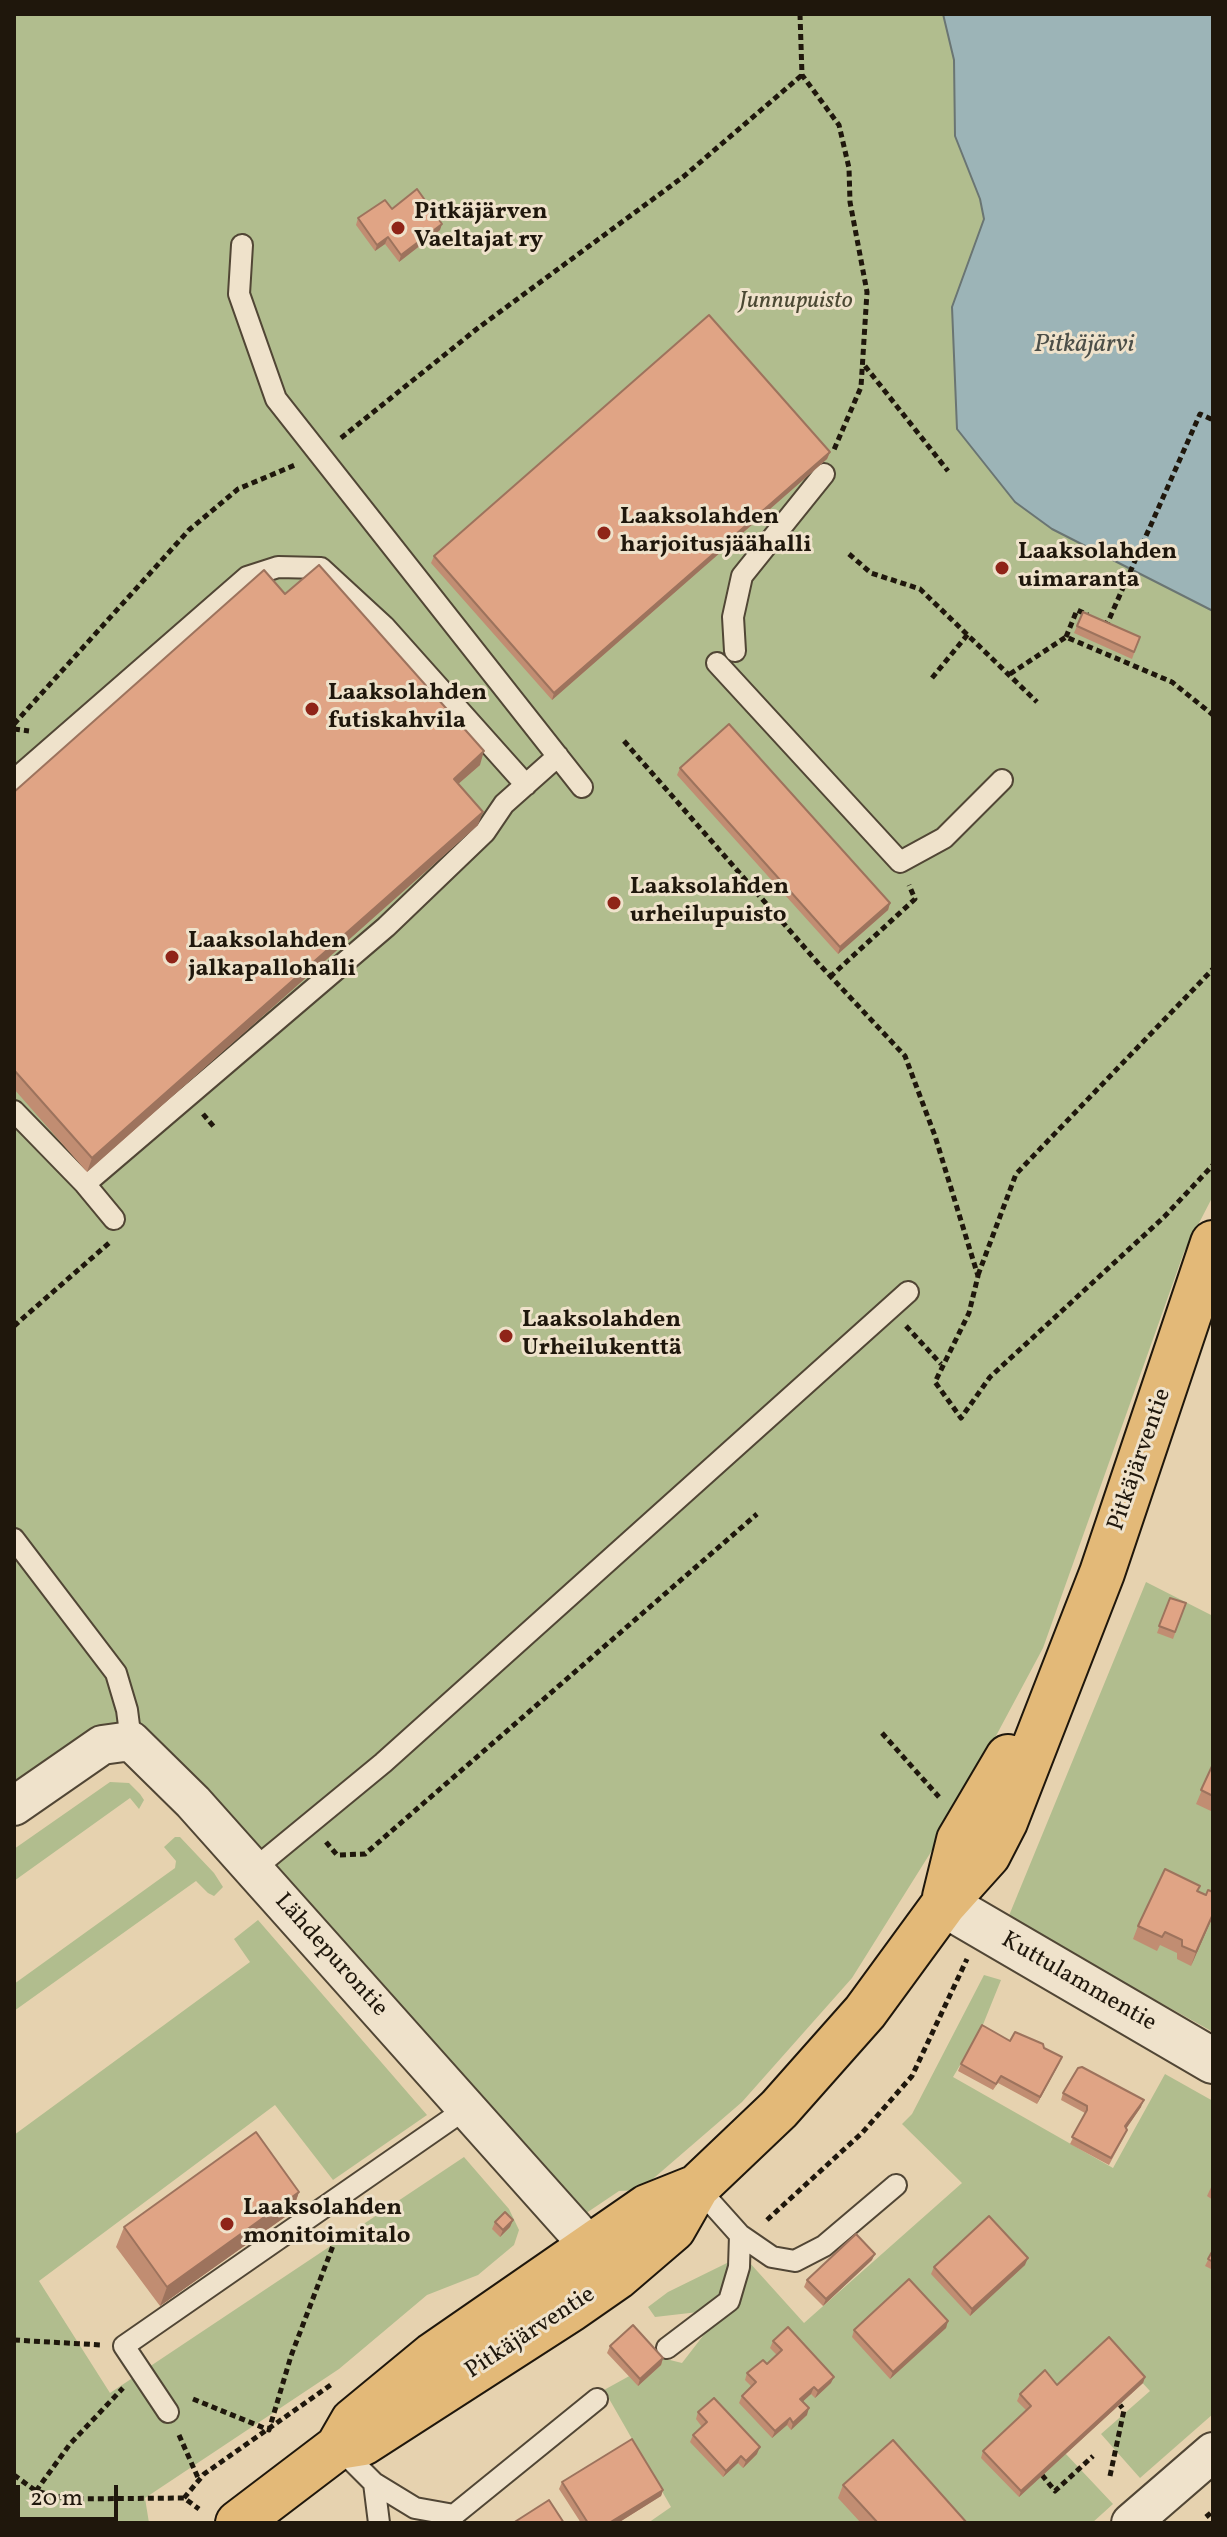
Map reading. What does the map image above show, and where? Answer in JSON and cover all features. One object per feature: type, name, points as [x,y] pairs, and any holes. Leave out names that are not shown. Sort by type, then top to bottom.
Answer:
[{"type":"main road","name":"Pitkäjärventie","points":[[219,2516],[338,2447],[353,2421],[433,2355],[603,2262],[647,2207],[697,2187],[779,2109],[865,2012],[944,1904],[959,1840],[1061,1674],[1110,1551],[1213,1243]]},
{"type":"street","points":[[14,1806],[102,1745],[131,1741]]},
{"type":"street","name":"Lähdepurontie","points":[[131,1741],[161,1767],[603,2262]]},
{"type":"street","name":"Kuttulammentie","points":[[944,1904],[1213,2061]]},
{"type":"street","points":[[1131,2523],[1213,2452]]},
{"type":"lane","points":[[242,245],[239,294],[276,399],[582,787]]},
{"type":"lane","points":[[735,651],[733,617],[742,576],[790,521],[824,474]]},
{"type":"lane","points":[[14,780],[247,577],[278,567],[321,568],[384,626],[526,785]]},
{"type":"lane","points":[[717,663],[900,862],[944,838],[1002,780]]},
{"type":"lane","points":[[85,1184],[386,927],[485,832],[504,804],[558,756]]},
{"type":"lane","points":[[14,1111],[85,1184],[114,1229]]},
{"type":"lane","points":[[253,1870],[383,1763],[908,1292]]},
{"type":"lane","points":[[14,1539],[116,1673],[127,1710],[131,1741]]},
{"type":"lane","points":[[168,2412],[124,2346],[467,2108]]},
{"type":"lane","points":[[697,2187],[740,2235],[772,2257],[795,2261],[824,2246],[896,2185]]},
{"type":"lane","points":[[667,2348],[729,2301],[739,2267],[740,2235]]},
{"type":"lane","points":[[338,2447],[374,2483],[415,2508],[454,2515],[597,2399]]},
{"type":"lane","points":[[374,2483],[379,2523]]},
{"type":"path","points":[[800,14],[802,75],[839,125],[849,168],[850,202],[867,292],[865,365],[861,387],[824,474]]},
{"type":"path","points":[[14,724],[189,530],[238,489],[320,454],[478,328],[683,177],[802,75]]},
{"type":"path","points":[[865,365],[948,471]]},
{"type":"path","points":[[1010,674],[1066,637],[1077,610],[1107,624],[1200,414],[1213,420]]},
{"type":"path","points":[[849,554],[871,573],[920,589],[1037,702]]},
{"type":"path","points":[[932,678],[968,634]]},
{"type":"path","points":[[1066,637],[1172,682],[1213,715]]},
{"type":"path","points":[[624,741],[830,977],[905,1056],[935,1136],[978,1276]]},
{"type":"path","points":[[830,977],[915,899],[900,862]]},
{"type":"path","points":[[1213,969],[1016,1174],[978,1276],[969,1313],[956,1343],[941,1364],[935,1382],[961,1418],[990,1377],[1164,1217],[1213,1165]]},
{"type":"path","points":[[14,1326],[114,1229]]},
{"type":"path","points":[[889,1307],[941,1364]]},
{"type":"path","points":[[310,1823],[337,1855],[365,1854],[757,1514]]},
{"type":"path","points":[[269,2430],[291,2356],[356,2184]]},
{"type":"path","points":[[14,2340],[124,2346]]},
{"type":"path","points":[[36,2491],[70,2444],[144,2376],[269,2430]]},
{"type":"path","points":[[184,2498],[199,2480],[341,2377]]},
{"type":"path","points":[[1110,2476],[1124,2410],[1120,2405]]},
{"type":"path","points":[[168,2412],[199,2480]]},
{"type":"path","points":[[1042,2475],[1055,2491],[1093,2456]]},
{"type":"path","points":[[14,2475],[36,2491],[69,2499],[184,2498],[219,2516]]},
{"type":"path","points":[[1206,2517],[1213,2511]]},
{"type":"green space","name":"Laaksolahden urheilupuisto","points":[[14,14],[943,14],[954,60],[955,136],[980,199],[984,219],[976,246],[991,469],[1015,502],[1052,529],[1213,611],[1213,1196],[1184,1252],[1043,1648],[951,1820],[852,1978],[742,2102],[640,2190],[619,2191],[570,2224],[131,1741],[14,1806]]},
{"type":"green space","points":[[1146,1582],[1213,1616],[1213,2032],[1008,1918]]},
{"type":"green space","points":[[110,1782],[129,1783],[144,1800],[139,1809],[130,1798],[14,1881],[14,1849]]},
{"type":"green space","points":[[175,1837],[180,1837],[223,1887],[214,1896],[196,1881],[14,2011],[14,1984],[175,1868],[176,1861],[164,1847]]},
{"type":"green space","points":[[258,1920],[427,2115],[333,2180],[275,2105],[39,2281],[110,2393],[464,2157],[509,2209],[519,2230],[514,2245],[478,2275],[427,2295],[339,2369],[145,2498],[149,2523],[14,2523],[14,2135],[250,1962],[234,1939]]},
{"type":"green space","points":[[984,1975],[1001,1980],[980,2032],[953,2077],[1113,2168],[1165,2074],[1213,2101],[1213,2414],[1140,2478],[1101,2434],[1150,2391],[1106,2344],[1065,2453],[1113,2504],[1092,2523],[648,2523],[671,2507],[604,2390],[662,2358],[682,2363],[716,2319],[707,2311],[655,2317],[648,2307],[668,2292],[727,2263],[749,2262],[804,2323],[962,2183],[902,2124],[912,2114]]},
{"type":"water","name":"Pitkäjärvi","points":[[943,14],[1213,14],[1213,611],[1052,529],[1015,502],[957,429],[952,307],[984,219],[980,199],[955,136],[954,60]]},
{"type":"building","name":"Pitkäjärven Vaeltajat ry","points":[[417,189],[442,224],[401,255],[388,237],[377,245],[358,218],[385,200],[392,209]]},
{"type":"building","name":"Laaksolahden harjoitusjäähalli","points":[[709,315],[830,452],[554,693],[434,556]]},
{"type":"building","name":"Laaksolahden jalkapallohalli","points":[[319,565],[484,751],[454,779],[483,812],[92,1158],[14,1070],[14,792],[264,570],[285,594]]},
{"type":"building","points":[[1083,612],[1140,637],[1134,652],[1077,626]]},
{"type":"building","points":[[729,724],[890,903],[840,947],[680,768]]},
{"type":"building","points":[[1170,1598],[1186,1603],[1175,1632],[1159,1626]]},
{"type":"building","points":[[1213,1764],[1213,1796],[1201,1790]]},
{"type":"building","points":[[1165,1869],[1200,1886],[1197,1891],[1206,1895],[1208,1890],[1213,1892],[1213,1914],[1196,1952],[1182,1946],[1182,1940],[1165,1932],[1162,1937],[1138,1926]]},
{"type":"building","points":[[982,2025],[1010,2041],[1015,2032],[1043,2044],[1044,2048],[1062,2057],[1040,2097],[1001,2076],[996,2084],[961,2064]]},
{"type":"building","points":[[1082,2067],[1144,2100],[1125,2126],[1127,2130],[1111,2158],[1072,2137],[1087,2106],[1063,2093],[1078,2068]]},
{"type":"building","points":[[256,2132],[299,2192],[167,2287],[124,2227]]},
{"type":"building","points":[[505,2212],[513,2220],[503,2230],[495,2222]]},
{"type":"building","points":[[989,2216],[1028,2258],[972,2309],[934,2267]]},
{"type":"building","points":[[856,2234],[875,2254],[826,2299],[807,2280]]},
{"type":"building","points":[[909,2279],[948,2321],[893,2372],[854,2330]]},
{"type":"building","points":[[633,2325],[663,2358],[640,2379],[610,2346]]},
{"type":"building","points":[[788,2327],[834,2377],[818,2391],[814,2387],[800,2399],[809,2408],[793,2423],[790,2418],[775,2431],[742,2396],[756,2382],[747,2373],[763,2360],[767,2364],[782,2350],[773,2341]]},
{"type":"building","points":[[1109,2337],[1145,2377],[1021,2491],[983,2451],[1031,2406],[1020,2394],[1045,2370],[1057,2385]]},
{"type":"building","points":[[714,2398],[760,2447],[746,2461],[741,2456],[726,2471],[693,2435],[707,2422],[698,2412]]},
{"type":"building","points":[[632,2439],[663,2490],[609,2523],[588,2523],[562,2482]]},
{"type":"building","points":[[893,2440],[967,2523],[878,2523],[843,2485]]},
{"type":"building","points":[[549,2500],[564,2523],[513,2523]]},
{"type":"place","name":"Pitkäjärven Vaeltajat ry","points":[[398,228]]},
{"type":"place","name":"Laaksolahden harjoitusjäähalli","points":[[604,533]]},
{"type":"place","name":"Laaksolahden uimaranta","points":[[1002,568]]},
{"type":"place","name":"Laaksolahden futiskahvila","points":[[312,709]]},
{"type":"place","name":"Laaksolahden urheilupuisto","points":[[614,903]]},
{"type":"place","name":"Laaksolahden jalkapallohalli","points":[[172,957]]},
{"type":"place","name":"Laaksolahden Urheilukenttä","points":[[506,1336]]},
{"type":"place","name":"Laaksolahden monitoimitalo","points":[[227,2224]]},
{"type":"park label","name":"Junnupuisto","points":[[796,303]]}]
